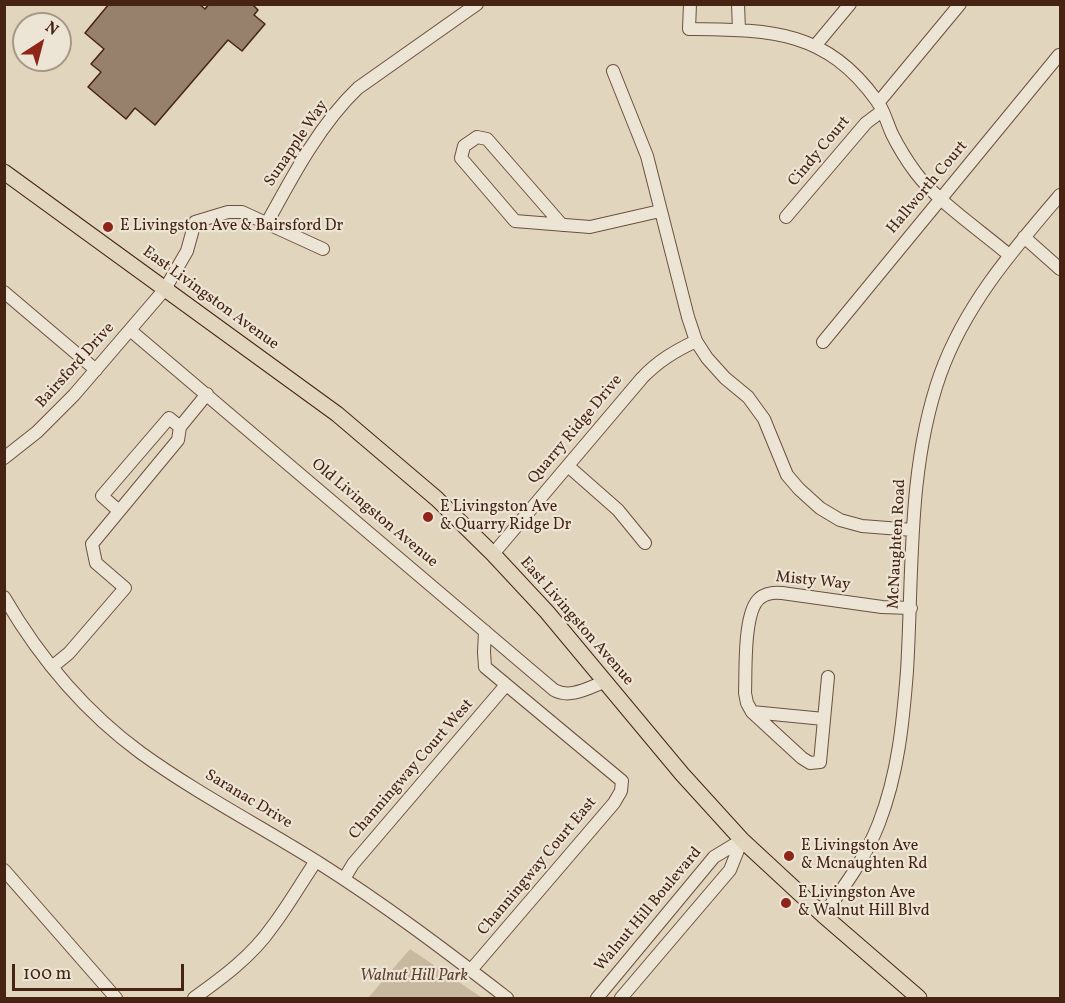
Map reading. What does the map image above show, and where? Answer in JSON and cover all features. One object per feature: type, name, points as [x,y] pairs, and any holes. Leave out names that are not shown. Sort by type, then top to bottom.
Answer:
[{"type":"main road","name":"East Livingston Avenue","points":[[4,172],[337,414],[437,499],[547,612],[689,782],[742,840],[919,999]]},
{"type":"street","name":"Sunapple Way","points":[[267,223],[302,160],[348,98],[358,88],[477,4]]},
{"type":"street","points":[[690,4],[689,29],[759,31],[815,46],[836,59],[855,74],[880,107],[903,154],[922,180],[1009,255]]},
{"type":"street","points":[[738,4],[739,30]]},
{"type":"street","points":[[815,46],[849,4]]},
{"type":"street","name":"Cindy Court","points":[[786,217],[880,107],[960,4]]},
{"type":"street","name":"Hallworth Court","points":[[823,342],[1059,55]]},
{"type":"street","points":[[613,71],[647,156],[696,341],[715,368],[757,407],[772,434],[787,475],[813,501],[840,520],[852,524],[914,530]]},
{"type":"street","points":[[562,225],[487,139],[477,137],[464,146],[461,158],[515,221],[562,225],[590,227],[660,211]]},
{"type":"street","name":"McNaughten Road","points":[[823,915],[847,884],[880,822],[899,754],[921,455],[929,413],[940,376],[955,338],[968,314],[1009,255],[1060,195]]},
{"type":"street","name":"Bairsford Drive","points":[[4,458],[14,452],[58,412],[165,289],[187,251],[195,222],[228,212],[242,212],[267,223]]},
{"type":"street","points":[[267,223],[323,249]]},
{"type":"street","points":[[1024,237],[1060,269]]},
{"type":"street","points":[[4,292],[96,370]]},
{"type":"street","name":"Old Livingston Avenue","points":[[130,330],[560,693],[571,694],[604,682]]},
{"type":"street","name":"Quarry Ridge Drive","points":[[493,554],[654,365],[669,354],[696,341]]},
{"type":"street","points":[[52,667],[69,653],[125,588],[96,563],[92,544],[178,440],[180,427],[207,394]]},
{"type":"street","points":[[119,511],[102,496],[169,418],[180,427]]},
{"type":"street","points":[[568,466],[618,510],[645,543]]},
{"type":"street","name":"Misty Way","points":[[752,712],[745,693],[749,618],[759,598],[774,592],[782,592],[882,607],[911,608]]},
{"type":"street","name":"Saranac Drive","points":[[4,597],[31,641],[52,667],[104,720],[142,753],[344,879],[471,970],[507,999]]},
{"type":"street","points":[[485,631],[485,667],[506,685]]},
{"type":"street","points":[[752,712],[802,758],[810,763],[820,762],[828,677]]},
{"type":"street","name":"Channingway Court East","points":[[471,970],[614,803],[621,791],[622,781],[506,685]]},
{"type":"street","name":"Channingway Court West","points":[[344,879],[353,864],[506,685]]},
{"type":"street","points":[[752,712],[824,719]]},
{"type":"street","points":[[621,999],[730,870],[742,840]]},
{"type":"street","name":"Walnut Hill Boulevard","points":[[597,999],[714,857],[742,840]]},
{"type":"street","points":[[194,999],[257,945],[272,928],[316,861]]},
{"type":"street","points":[[4,870],[116,999]]},
{"type":"green space","name":"Walnut Hill Park","points":[[410,949],[478,995],[482,998],[368,998]]},
{"type":"building","points":[[109,4],[199,4],[205,9],[209,4],[252,4],[258,10],[254,15],[265,24],[242,51],[228,40],[155,125],[135,108],[126,119],[88,87],[101,72],[91,64],[104,49],[85,33]]},
{"type":"place","name":"E Livingston Ave & Bairsford Dr","points":[[108,227]]},
{"type":"place","name":"E Livingston Ave & Quarry Ridge Dr","points":[[428,517]]},
{"type":"place","name":"E Livingston Ave & Mcnaughten Rd","points":[[789,856]]},
{"type":"place","name":"E Livingston Ave & Walnut Hill Blvd","points":[[786,903]]}]
